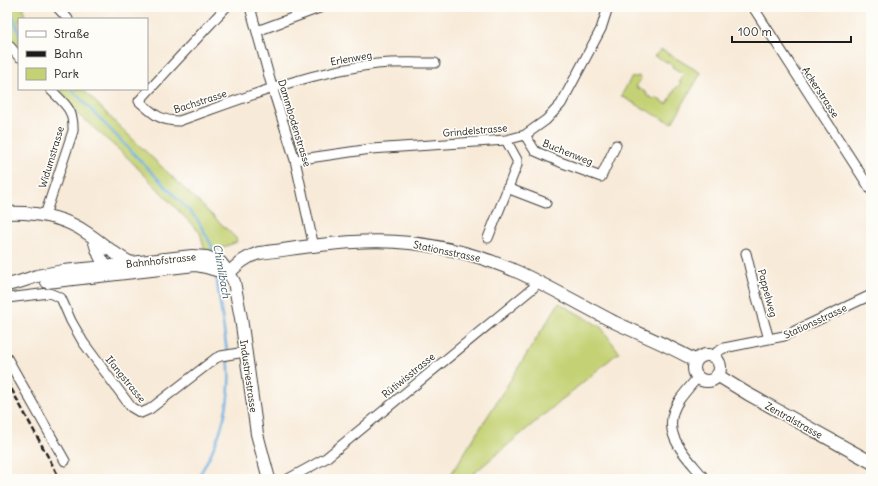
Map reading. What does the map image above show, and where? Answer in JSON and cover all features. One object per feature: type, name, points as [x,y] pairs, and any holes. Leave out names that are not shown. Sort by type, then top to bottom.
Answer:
[{"type":"main road","points":[[7,213],[45,215],[81,229],[94,238],[102,251],[109,255],[106,272]]},
{"type":"main road","name":"Stationsstrasse","points":[[217,266],[240,261],[248,256],[259,253],[371,241],[409,242],[440,247],[481,257],[520,273],[615,322],[685,354],[696,361]]},
{"type":"main road","points":[[102,251],[131,263]]},
{"type":"main road","points":[[81,269],[90,263],[102,251]]},
{"type":"main road","name":"Bahnhofstrasse","points":[[13,284],[37,276],[81,269],[106,272],[131,263],[192,256],[217,266]]},
{"type":"main road","name":"Bahnhofstrasse","points":[[13,284],[38,283],[106,272],[186,265],[217,266]]},
{"type":"main road","name":"Industriestrasse","points":[[217,266],[234,282],[240,353],[257,434],[269,479]]},
{"type":"main road","points":[[706,356],[713,357],[719,365],[717,375],[710,380],[702,380],[694,371],[696,361],[699,358],[706,356]]},
{"type":"main road","name":"Zentralstrasse","points":[[717,375],[748,394],[871,462]]},
{"type":"street","points":[[57,7],[67,18]]},
{"type":"street","points":[[148,87],[226,7]]},
{"type":"street","name":"Dammbodenstrasse","points":[[250,7],[272,87],[295,160],[314,247]]},
{"type":"street","points":[[257,31],[322,7]]},
{"type":"street","name":"Grindelstrasse","points":[[295,160],[371,149],[506,140],[525,135],[546,120],[561,104],[601,29],[608,7]]},
{"type":"street","name":"Ackerstrasse","points":[[753,7],[871,190]]},
{"type":"street","points":[[7,43],[18,56]]},
{"type":"street","name":"Erlenweg","points":[[272,87],[320,74],[378,64],[435,63]]},
{"type":"street","name":"Bachstrasse","points":[[140,95],[156,116],[169,121],[179,121],[272,87]]},
{"type":"street","name":"Widumstrasse","points":[[45,215],[73,132],[72,116],[67,107],[51,90]]},
{"type":"street","name":"Buchenweg","points":[[525,135],[536,151],[560,162],[601,176],[616,145]]},
{"type":"street","points":[[488,238],[517,165],[517,160],[506,140]]},
{"type":"street","points":[[507,188],[546,204]]},
{"type":"street","name":"Pappelweg","points":[[746,253],[769,339]]},
{"type":"street","name":"Rütiwisstrasse","points":[[288,479],[326,458],[533,288],[538,282]]},
{"type":"street","name":"Ifangstrasse","points":[[7,298],[48,293],[61,298],[83,342],[132,407],[141,413],[150,409],[221,356],[240,353]]},
{"type":"street","name":"Stationsstrasse","points":[[713,357],[717,352],[724,348],[784,336],[871,295]]},
{"type":"street","points":[[7,358],[65,461]]},
{"type":"street","points":[[698,377],[675,408],[671,418],[670,427],[672,434],[680,447],[705,479]]},
{"type":"green space","points":[[7,7],[23,7],[25,18],[18,18],[18,56],[7,43]]},
{"type":"green space","points":[[662,50],[701,73],[672,123],[621,96],[631,78],[639,76],[641,79],[636,87],[647,93],[646,95],[667,104],[677,86],[678,87],[681,82],[679,81],[684,74],[672,67],[673,65],[654,56]]},
{"type":"green space","points":[[51,90],[84,90],[117,124],[236,238],[237,242],[206,254],[200,233],[128,158],[85,120],[67,107]]},
{"type":"green space","points":[[559,303],[601,327],[619,352],[467,479],[448,479]]},
{"type":"waterway","name":"Chimlibach","points":[[10,7],[18,31]]},
{"type":"waterway","name":"Chimlibach","points":[[72,90],[197,219],[212,246],[213,255]]},
{"type":"waterway","name":"Chimlibach","points":[[216,274],[227,352]]},
{"type":"waterway","name":"Chimlibach","points":[[197,479],[212,451],[227,406],[229,390],[228,357]]},
{"type":"railway","points":[[7,381],[60,479]]}]
